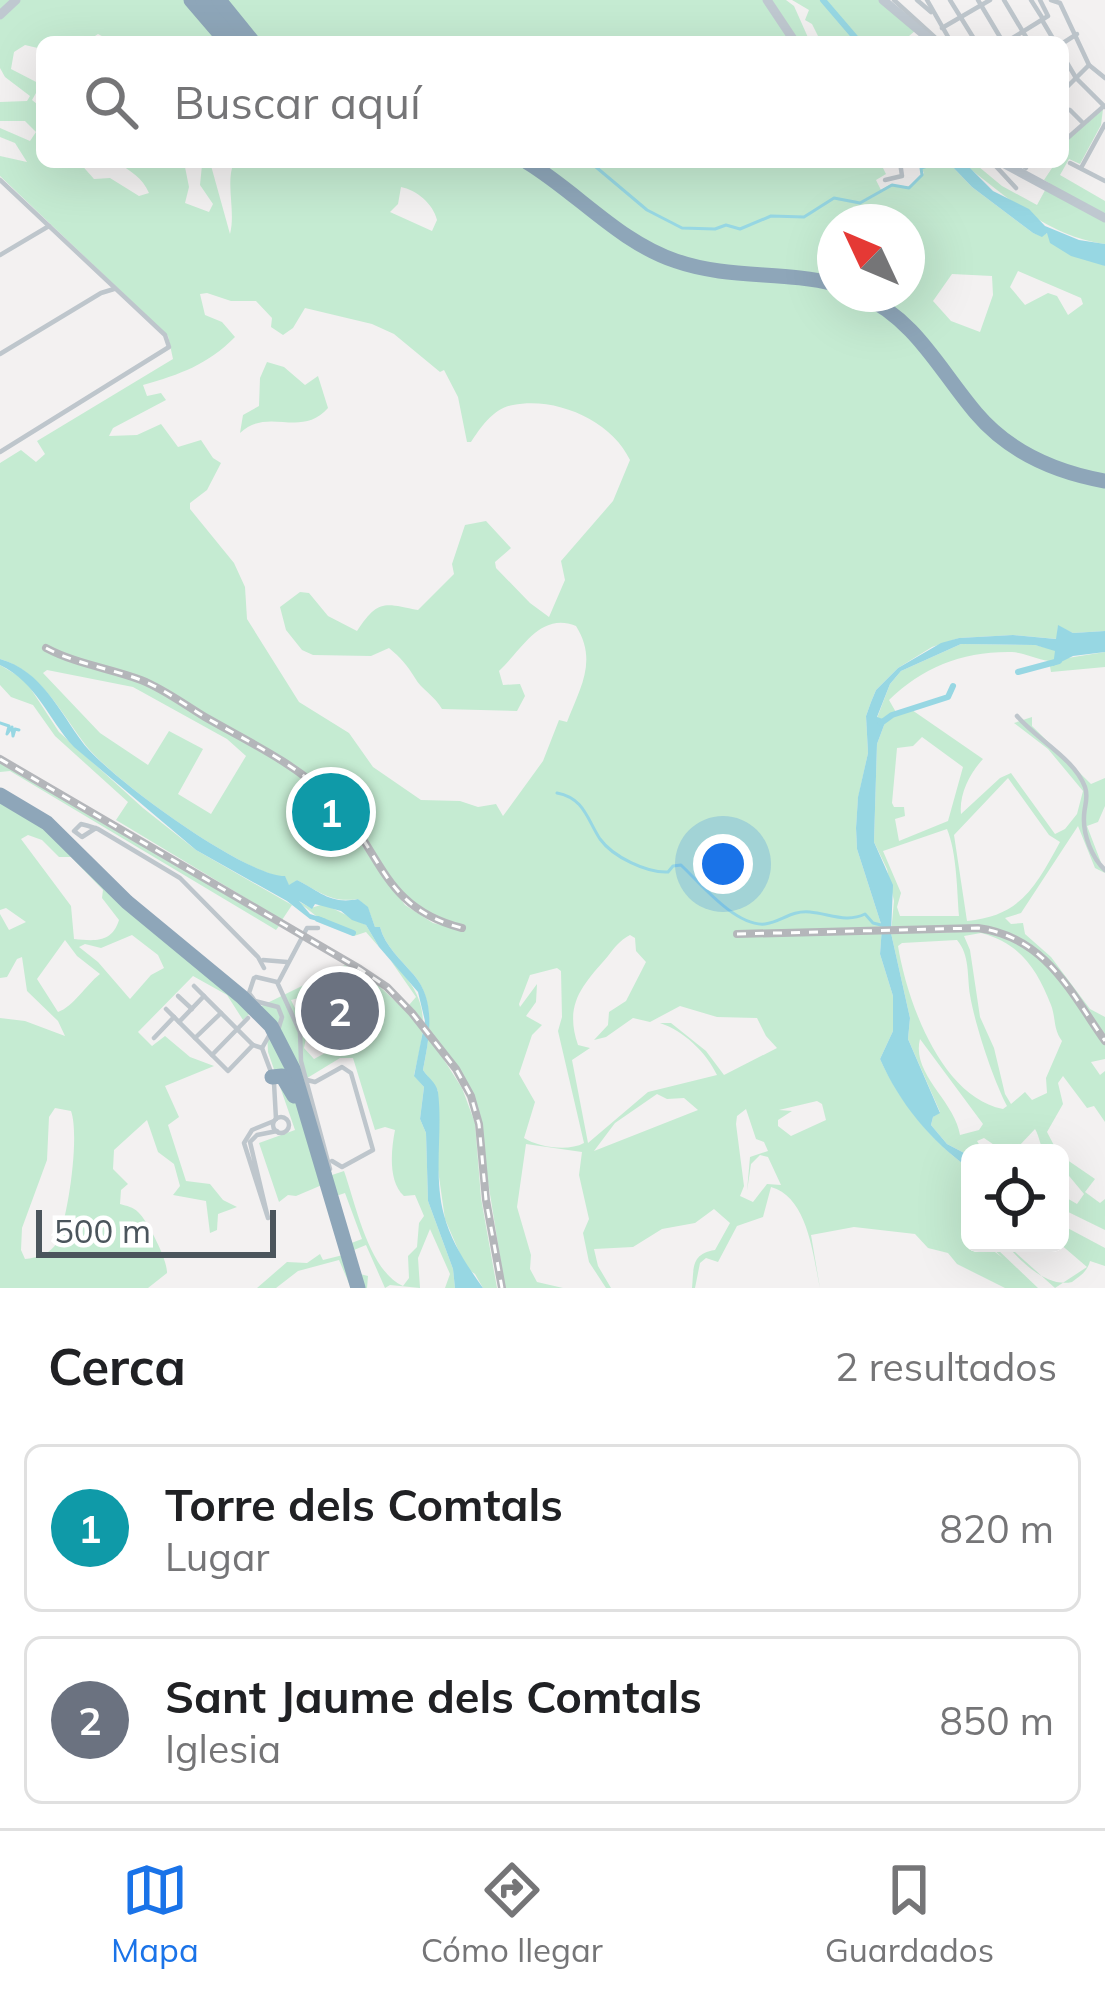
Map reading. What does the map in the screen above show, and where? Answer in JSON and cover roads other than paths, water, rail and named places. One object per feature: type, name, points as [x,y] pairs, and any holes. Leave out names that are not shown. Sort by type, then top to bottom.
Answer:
[{"type":"highway","points":[[197,0],[229,36]]},
{"type":"highway","points":[[219,0],[249,36]]},
{"type":"highway","points":[[535,168],[623,234],[669,259],[699,268],[817,279]]},
{"type":"highway","points":[[546,168],[631,232],[679,256],[817,277]]},
{"type":"highway","points":[[891,312],[923,340],[968,404],[1000,436],[1041,462],[1105,478]]},
{"type":"highway","points":[[901,312],[928,337],[999,428],[1048,460],[1105,478]]},
{"type":"highway","points":[[0,796],[66,833],[85,830],[85,855],[104,880]]},
{"type":"highway","points":[[0,796],[33,815],[124,904],[240,999],[286,1058],[357,1288]]},
{"type":"highway","points":[[19,804],[52,828],[153,926],[254,1007],[279,1038],[293,1069],[357,1288]]},
{"type":"highway","points":[[270,1036],[281,1060],[275,1074],[303,1113]]},
{"type":"street","points":[[0,15],[16,0]]},
{"type":"street","points":[[767,0],[791,36]]},
{"type":"street","points":[[883,0],[932,36]]},
{"type":"street","points":[[894,0],[933,36]]},
{"type":"street","points":[[917,0],[936,18],[937,36]]},
{"type":"street","points":[[927,0],[948,36]]},
{"type":"street","points":[[950,0],[972,36]]},
{"type":"street","points":[[943,28],[990,0]]},
{"type":"street","points":[[1004,0],[1025,36]]},
{"type":"street","points":[[1031,0],[1055,36]]},
{"type":"street","points":[[1040,0],[1044,18]]},
{"type":"street","points":[[1052,0],[1061,2],[1089,65],[1105,77]]},
{"type":"street","points":[[980,2],[1000,36]]},
{"type":"street","points":[[1015,36],[1044,18]]},
{"type":"street","points":[[1069,38],[1077,34]]},
{"type":"street","points":[[1069,85],[1089,65]]},
{"type":"street","points":[[1069,66],[1105,106],[1069,137]]},
{"type":"street","points":[[1069,110],[1083,124]]},
{"type":"street","points":[[1081,168],[1105,124]]},
{"type":"street","points":[[1095,142],[1105,148]]},
{"type":"street","points":[[1070,163],[1105,181]]},
{"type":"street","points":[[885,180],[902,176],[901,168]]},
{"type":"street","points":[[1001,168],[1016,188]]},
{"type":"street","points":[[1009,168],[1105,218]]},
{"type":"street","points":[[0,180],[165,335],[169,347],[0,452]]},
{"type":"street","points":[[0,255],[49,226]]},
{"type":"street","points":[[101,293],[102,278]]},
{"type":"street","points":[[0,354],[114,289]]},
{"type":"street","points":[[1017,716],[1081,780],[1087,797],[1084,827],[1095,860],[1105,871]]},
{"type":"street","points":[[85,830],[180,878],[276,976],[300,1032],[301,1061],[311,1081],[310,1092],[333,1164],[340,1167],[370,1153],[373,1145],[349,1069],[340,1068],[311,1081]]},
{"type":"street","points":[[256,977],[276,976],[305,931],[318,928]]},
{"type":"street","points":[[166,1009],[228,1071],[253,1045],[270,1036],[281,1020],[279,1009],[271,1003],[255,1001],[249,993],[250,983],[265,966],[290,960]]},
{"type":"street","points":[[276,976],[278,963]]},
{"type":"street","points":[[194,986],[253,1045]]},
{"type":"street","points":[[178,996],[191,1009]]},
{"type":"street","points":[[154,1038],[204,996]]},
{"type":"street","points":[[195,1039],[221,1013]]},
{"type":"street","points":[[212,1054],[248,1018]]},
{"type":"street","points":[[275,1074],[277,1131]]},
{"type":"street","points":[[277,1117],[286,1119],[289,1127],[257,1135],[250,1142],[271,1216],[266,1218],[244,1143],[251,1130],[277,1117]]},
{"type":"street","points":[[326,1147],[330,1187]]},
{"type":"water","points":[[954,168],[970,168],[993,191],[1029,209],[1045,226],[1079,240],[1105,244],[1105,266],[1071,256],[1050,243],[1047,233],[1042,237],[1033,233]]},
{"type":"water","points":[[1058,625],[1073,633],[1105,631],[1105,652],[1073,656],[1053,666],[1055,651],[1035,645],[961,644],[901,671],[890,684],[877,717],[886,720],[877,744],[874,842],[893,885],[891,933],[910,1018],[908,1039],[940,1113],[931,1125],[947,1144],[961,1151],[961,1162],[918,1120],[880,1059],[893,1031],[893,996],[880,954],[882,927],[857,849],[858,797],[868,753],[866,716],[876,690],[898,668],[941,643],[1013,635],[1056,639]]},
{"type":"water","points":[[0,659],[38,682],[97,758],[178,822],[240,860],[285,876],[289,885],[297,880],[326,896],[358,899],[368,907],[375,927],[380,927],[426,997],[429,1021],[423,1070],[438,1092],[441,1200],[455,1244],[483,1288],[455,1288],[453,1269],[428,1201],[426,1133],[420,1119],[424,1087],[414,1076],[425,1021],[418,992],[366,925],[341,911],[315,904],[312,909],[299,901],[310,914],[326,919],[325,923],[310,919],[196,850],[74,747],[33,691],[0,665]]},
{"type":"waterway","points":[[823,0],[854,36]]},
{"type":"waterway","points":[[597,168],[647,210],[682,228],[715,229],[726,225],[740,229],[771,216],[804,217],[834,198],[860,203],[892,185],[909,188],[922,175],[921,168]]},
{"type":"waterway","points":[[1018,672],[1059,661]]},
{"type":"waterway","points":[[881,723],[948,697],[953,686]]},
{"type":"waterway","points":[[0,723],[9,726],[7,734],[12,727],[13,736],[19,730]]},
{"type":"waterway","points":[[557,793],[579,804],[613,852],[660,872],[681,865],[742,919],[765,924],[803,912],[845,918],[865,914],[873,923],[885,926]]},
{"type":"waterway","points":[[318,919],[353,933]]},
{"type":"railway","points":[[46,648],[150,684],[285,763],[347,816],[385,874],[414,906],[462,928]]},
{"type":"railway","points":[[0,759],[360,969],[387,987],[412,1013],[471,1096],[502,1288]]},
{"type":"railway","points":[[737,934],[978,928],[1001,933],[1021,942],[1054,969],[1105,1041]]},
{"type":"place","name":"Torre dels Comtals","points":[[331,812]]},
{"type":"place","name":"Sant Jaume dels Comtals","points":[[340,1011]]}]
